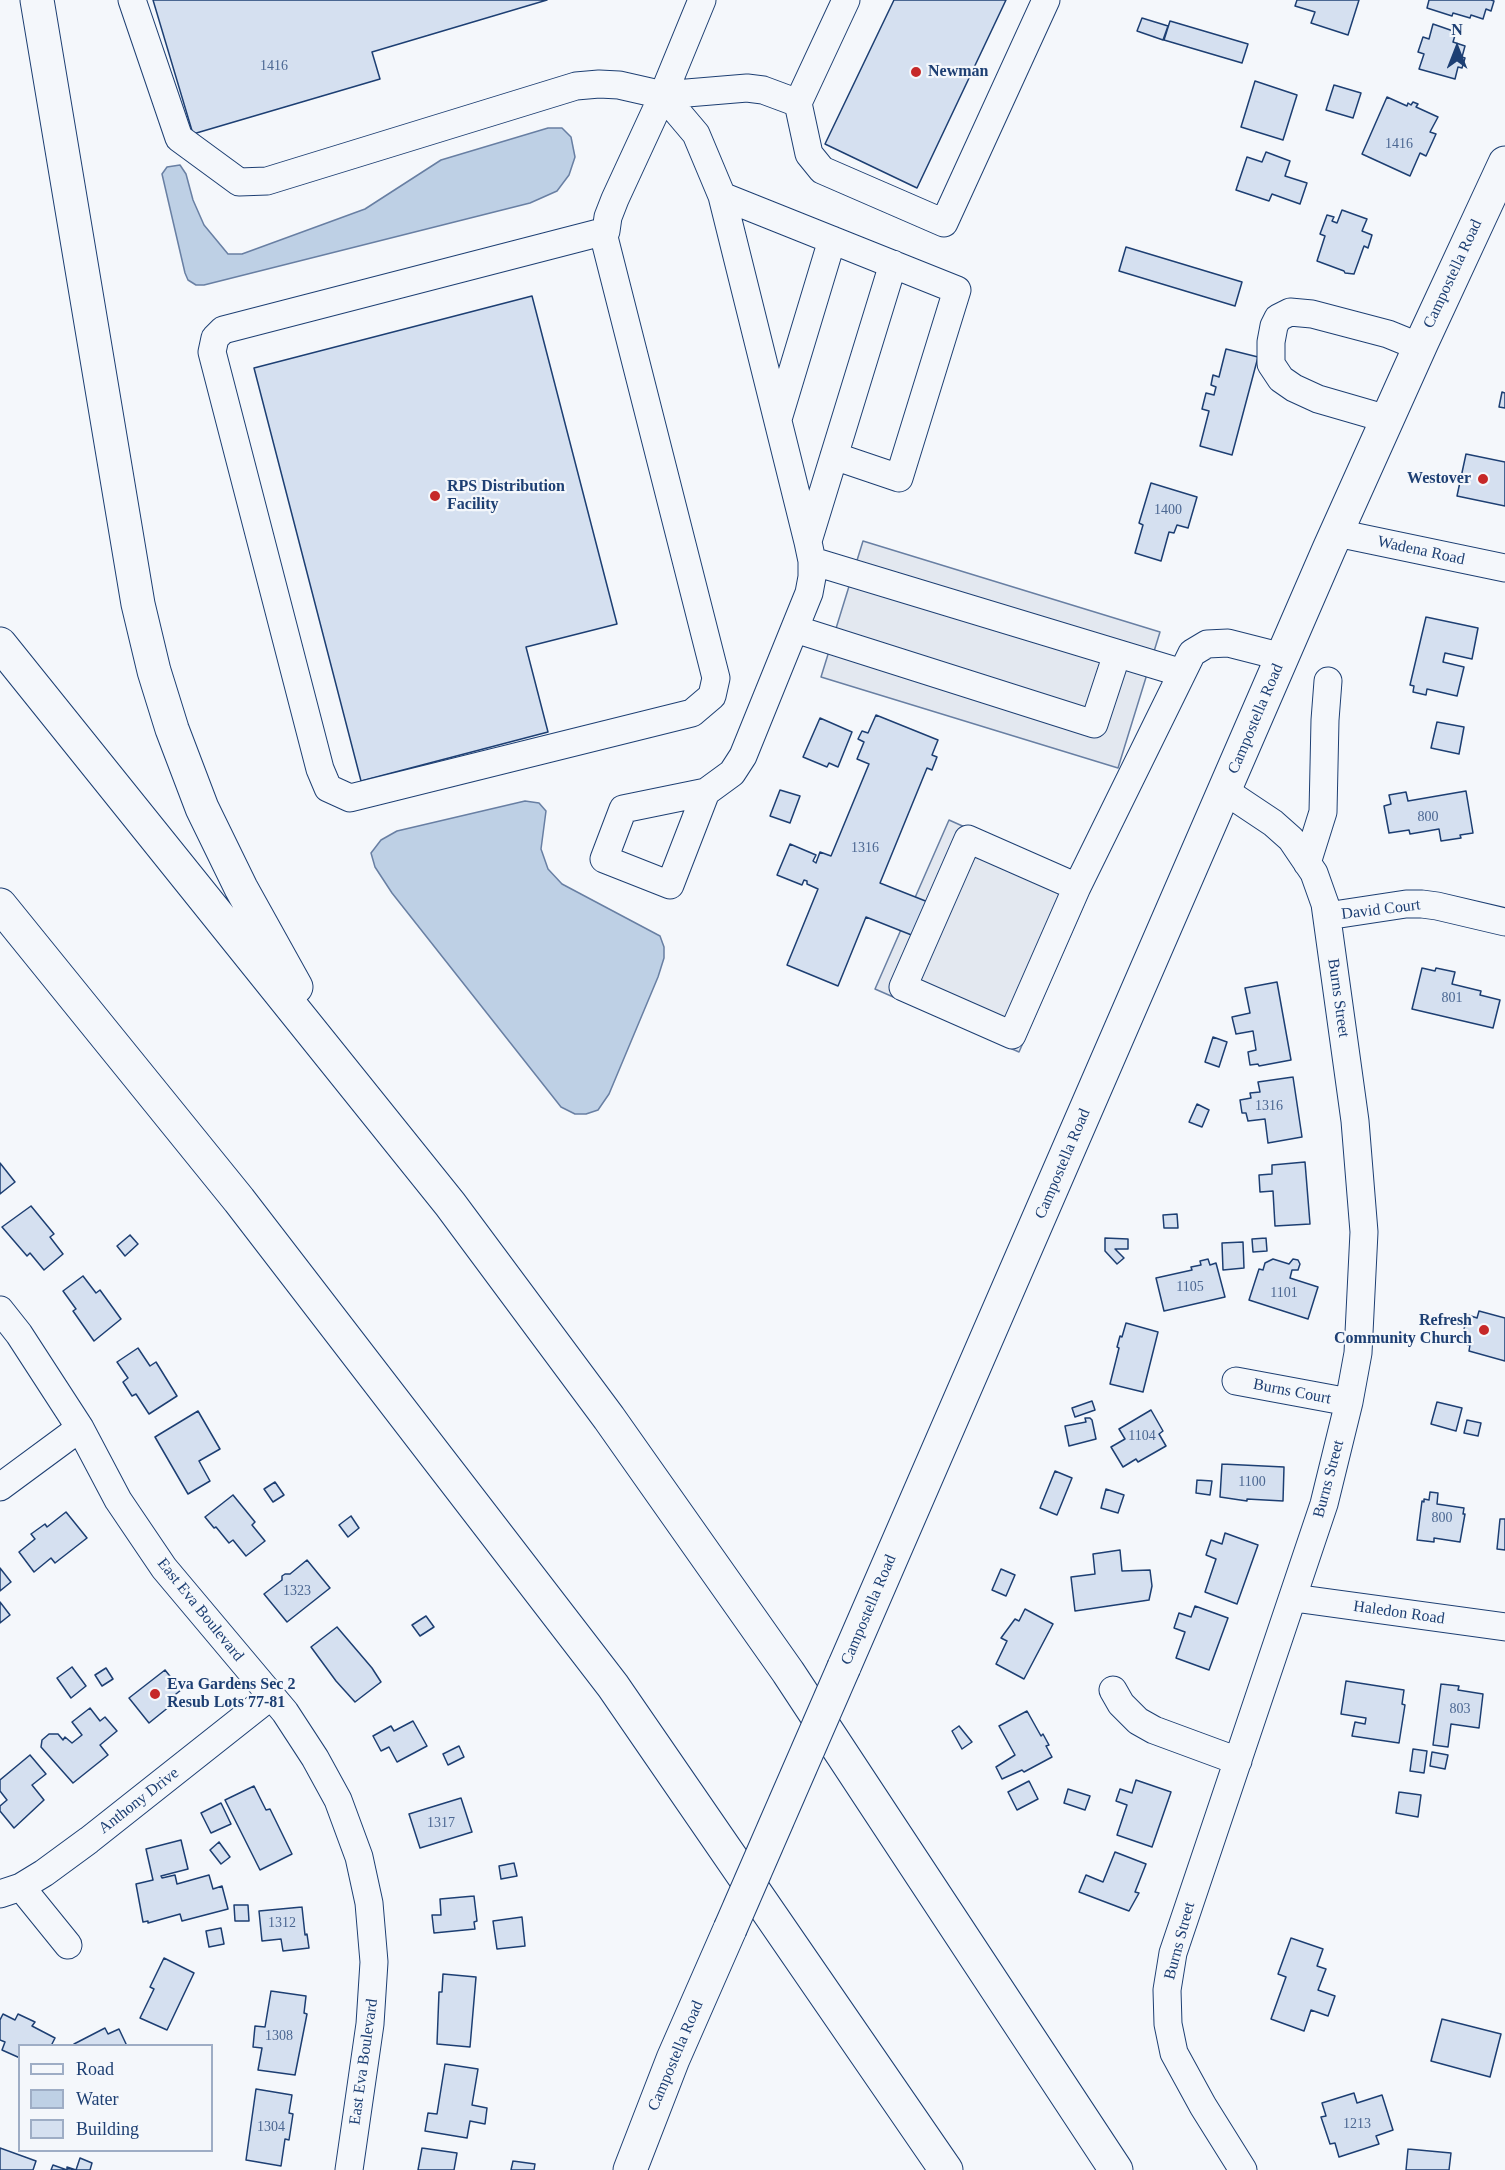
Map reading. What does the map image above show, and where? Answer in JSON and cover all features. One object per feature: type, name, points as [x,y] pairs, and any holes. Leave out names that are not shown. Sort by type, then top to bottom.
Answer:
[{"type":"main road","points":[[37,0],[138,604],[154,671],[172,729],[202,808],[241,888],[341,1067]]},
{"type":"main road","name":"Campostella Road","points":[[630,2170],[673,2059],[1337,533],[1505,163]]},
{"type":"main road","points":[[0,644],[450,1204],[637,1457],[788,1672],[1116,2170]]},
{"type":"main road","points":[[0,905],[239,1200],[613,1686],[946,2170]]},
{"type":"main road","points":[[0,928],[239,1200]]},
{"type":"street","points":[[132,0],[179,138],[239,182],[267,181],[576,86],[619,85],[663,95],[747,88],[763,90],[798,103]]},
{"type":"street","points":[[606,231],[223,330],[215,338],[212,352],[320,769],[328,788],[350,798],[692,713],[712,696],[716,678],[604,237],[606,231],[608,218],[615,200],[663,95],[702,0]]},
{"type":"street","points":[[846,0],[798,103],[809,154],[822,170],[944,224],[1046,0]]},
{"type":"street","points":[[663,95],[696,134],[722,196],[810,552]]},
{"type":"street","points":[[722,196],[957,290],[899,478],[834,456]]},
{"type":"street","points":[[778,420],[832,240]]},
{"type":"street","points":[[706,792],[732,773],[743,756],[809,593],[810,552],[834,456],[892,264]]},
{"type":"street","points":[[1388,419],[1318,399],[1281,379],[1271,364],[1274,326],[1278,318],[1290,312],[1312,314],[1388,334],[1420,347]]},
{"type":"street","name":"Wadena Road","points":[[1337,533],[1505,568]]},
{"type":"street","points":[[810,552],[1117,654],[1182,673]]},
{"type":"street","points":[[795,629],[1094,724],[1117,654]]},
{"type":"street","points":[[1077,886],[968,839],[903,987],[1012,1035],[1077,886],[1192,653],[1207,644],[1228,643],[1283,657]]},
{"type":"street","points":[[1307,863],[1323,812],[1328,681]]},
{"type":"street","name":"Burns Street","points":[[1225,791],[1273,823],[1291,839],[1314,873],[1325,904],[1355,1121],[1364,1232],[1358,1353],[1349,1402],[1324,1504],[1173,1953],[1167,1990],[1168,2024],[1174,2053],[1203,2106],[1243,2170]]},
{"type":"street","name":"David Court","points":[[1327,916],[1406,904],[1422,904],[1505,922]]},
{"type":"street","name":"East Eva Boulevard","points":[[0,1310],[19,1334],[80,1428],[118,1500],[164,1568],[285,1712],[315,1758],[338,1800],[359,1857],[369,1903],[374,1962],[373,1996],[349,2170]]},
{"type":"street","name":"Burns Court","points":[[1236,1381],[1349,1402]]},
{"type":"street","points":[[0,1487],[80,1428]]},
{"type":"street","name":"Haledon Road","points":[[1294,1598],[1505,1628]]},
{"type":"street","points":[[1113,1690],[1121,1704],[1138,1721],[1154,1730],[1238,1761]]},
{"type":"street","name":"Anthony Drive","points":[[10,1890],[44,1873],[89,1840],[271,1696]]},
{"type":"street","points":[[10,1890],[68,1945]]},
{"type":"shaded area","points":[[863,541],[1160,632],[1118,768],[821,677]]},
{"type":"shaded area","points":[[949,820],[1093,884],[1019,1052],[875,989]]},
{"type":"water","points":[[548,128],[562,128],[571,137],[575,157],[569,175],[557,191],[530,203],[204,285],[196,285],[188,280],[185,273],[162,174],[167,167],[180,165],[186,174],[193,200],[204,225],[228,254],[242,254],[365,209],[441,160]]},
{"type":"water","points":[[525,801],[539,803],[546,811],[541,849],[548,869],[562,884],[660,936],[664,947],[664,958],[658,977],[609,1094],[598,1110],[586,1114],[575,1114],[561,1107],[392,893],[375,867],[371,853],[381,840],[397,831]]},
{"type":"building","points":[[153,0],[547,0],[372,52],[380,79],[193,134]]},
{"type":"building","name":"Newman","points":[[894,0],[1006,0],[917,188],[825,144]]},
{"type":"building","points":[[1297,0],[1359,0],[1348,35],[1311,23],[1315,12],[1295,6]]},
{"type":"building","points":[[1429,0],[1494,1],[1491,11],[1486,9],[1483,19],[1453,13],[1452,16],[1427,8]]},
{"type":"building","points":[[1142,18],[1168,26],[1163,40],[1137,31]]},
{"type":"building","points":[[1170,21],[1248,44],[1242,63],[1164,40]]},
{"type":"building","points":[[1433,24],[1456,32],[1453,42],[1465,46],[1462,68],[1458,67],[1455,79],[1419,69],[1424,54],[1418,52],[1423,37],[1429,39]]},
{"type":"building","points":[[1255,81],[1297,95],[1283,140],[1241,127]]},
{"type":"building","points":[[1334,85],[1361,93],[1353,118],[1326,110]]},
{"type":"building","points":[[1387,97],[1407,106],[1408,103],[1411,105],[1413,102],[1418,104],[1416,107],[1438,117],[1430,132],[1436,134],[1426,156],[1420,153],[1410,176],[1362,154]]},
{"type":"building","points":[[1266,152],[1290,161],[1285,176],[1307,183],[1300,204],[1272,194],[1269,201],[1236,190],[1247,157],[1262,162]]},
{"type":"building","points":[[1342,210],[1367,219],[1362,231],[1372,235],[1368,248],[1364,246],[1354,274],[1345,273],[1317,261],[1325,236],[1320,234],[1327,215],[1334,217],[1332,221],[1337,223]]},
{"type":"building","points":[[1126,247],[1242,282],[1235,306],[1119,271]]},
{"type":"building","name":"RPS Distribution Facility","points":[[532,296],[617,624],[526,647],[548,732],[361,781],[254,368]]},
{"type":"building","points":[[1226,349],[1258,357],[1232,455],[1200,446],[1209,411],[1202,409],[1206,393],[1214,395],[1216,387],[1211,385],[1213,375],[1219,377]]},
{"type":"building","points":[[1502,392],[1505,393],[1505,408],[1499,407]]},
{"type":"building","name":"Westover","points":[[1466,454],[1505,462],[1505,506],[1457,496]]},
{"type":"building","points":[[1151,483],[1197,497],[1188,528],[1177,525],[1174,533],[1169,532],[1161,561],[1135,553],[1143,525],[1139,523]]},
{"type":"building","points":[[1426,617],[1478,628],[1472,659],[1445,653],[1443,662],[1464,667],[1457,696],[1427,689],[1426,695],[1413,692],[1414,686],[1410,685]]},
{"type":"building","points":[[876,715],[938,740],[932,755],[937,757],[932,770],[927,768],[880,883],[928,902],[914,936],[866,917],[838,986],[787,965],[818,889],[807,884],[807,881],[804,880],[802,885],[777,875],[790,844],[816,855],[813,861],[816,863],[820,852],[831,856],[869,764],[857,759],[864,742],[858,739],[862,731],[868,733]]},
{"type":"building","points":[[820,718],[852,732],[838,767],[829,763],[827,767],[803,757]]},
{"type":"building","points":[[1437,722],[1464,727],[1459,754],[1431,748]]},
{"type":"building","points":[[780,790],[800,796],[790,823],[770,816]]},
{"type":"building","points":[[1466,791],[1473,833],[1460,835],[1461,838],[1441,841],[1439,829],[1410,834],[1409,830],[1389,833],[1384,806],[1391,804],[1389,795],[1406,792],[1408,801]]},
{"type":"building","points":[[1422,968],[1455,972],[1452,984],[1481,991],[1480,995],[1500,1000],[1493,1028],[1412,1009]]},
{"type":"building","points":[[1277,982],[1291,1060],[1259,1066],[1258,1064],[1250,1065],[1248,1052],[1256,1050],[1253,1031],[1236,1034],[1232,1017],[1250,1013],[1245,988]]},
{"type":"building","points":[[1213,1037],[1227,1042],[1219,1067],[1205,1062]]},
{"type":"building","points":[[1293,1077],[1302,1137],[1268,1143],[1265,1119],[1248,1121],[1246,1113],[1242,1113],[1240,1100],[1251,1098],[1250,1093],[1260,1092],[1258,1082]]},
{"type":"building","points":[[1197,1104],[1209,1110],[1202,1127],[1189,1122]]},
{"type":"building","points":[[1305,1162],[1310,1224],[1275,1226],[1273,1191],[1260,1192],[1259,1175],[1272,1174],[1272,1165]]},
{"type":"building","points":[[0,1163],[15,1182],[0,1194]]},
{"type":"building","points":[[31,1206],[54,1234],[50,1237],[63,1254],[44,1270],[30,1253],[27,1256],[2,1227]]},
{"type":"building","points":[[1177,1214],[1178,1228],[1164,1228],[1163,1215]]},
{"type":"building","points":[[130,1235],[138,1244],[125,1256],[117,1246]]},
{"type":"building","points":[[1105,1238],[1128,1239],[1128,1249],[1115,1249],[1124,1258],[1117,1264],[1105,1251]]},
{"type":"building","points":[[1266,1238],[1267,1251],[1253,1252],[1252,1239]]},
{"type":"building","points":[[1243,1242],[1244,1268],[1223,1270],[1222,1243]]},
{"type":"building","points":[[1208,1259],[1210,1265],[1216,1263],[1225,1297],[1164,1311],[1156,1278],[1192,1270],[1191,1267],[1201,1265],[1200,1261]]},
{"type":"building","points":[[1273,1259],[1289,1264],[1293,1259],[1298,1260],[1300,1264],[1298,1270],[1292,1270],[1290,1278],[1318,1287],[1308,1319],[1249,1300],[1259,1269],[1263,1270],[1265,1263]]},
{"type":"building","points":[[83,1276],[96,1293],[100,1290],[121,1319],[94,1341],[73,1311],[76,1309],[63,1291]]},
{"type":"building","name":"Refresh Community Church","points":[[1479,1311],[1505,1318],[1505,1361],[1469,1351],[1470,1345],[1460,1343],[1468,1315],[1477,1318]]},
{"type":"building","points":[[1126,1323],[1158,1332],[1143,1392],[1110,1384],[1119,1348],[1117,1347]]},
{"type":"building","points":[[138,1348],[150,1366],[156,1362],[177,1396],[149,1414],[136,1394],[132,1396],[123,1382],[128,1378],[117,1362]]},
{"type":"building","points":[[1092,1401],[1095,1410],[1075,1417],[1072,1408]]},
{"type":"building","points":[[1437,1402],[1462,1408],[1456,1431],[1431,1424]]},
{"type":"building","points":[[1151,1410],[1163,1431],[1159,1434],[1166,1446],[1138,1462],[1136,1459],[1123,1467],[1111,1447],[1125,1439],[1119,1429]]},
{"type":"building","points":[[198,1411],[220,1449],[199,1461],[210,1481],[188,1494],[155,1437]]},
{"type":"building","points":[[1085,1418],[1092,1420],[1096,1439],[1069,1446],[1065,1426],[1086,1422]]},
{"type":"building","points":[[1467,1420],[1481,1423],[1478,1436],[1464,1433]]},
{"type":"building","points":[[1222,1464],[1284,1467],[1283,1501],[1247,1499],[1247,1501],[1220,1497]]},
{"type":"building","points":[[1055,1471],[1072,1478],[1057,1515],[1040,1508]]},
{"type":"building","points":[[1197,1480],[1212,1481],[1210,1495],[1196,1493]]},
{"type":"building","points":[[275,1482],[284,1495],[273,1502],[264,1489]]},
{"type":"building","points":[[1106,1489],[1124,1495],[1118,1513],[1101,1508]]},
{"type":"building","points":[[1430,1492],[1438,1493],[1437,1504],[1464,1508],[1460,1542],[1434,1538],[1434,1542],[1417,1540],[1422,1501],[1429,1500]]},
{"type":"building","points":[[233,1495],[255,1522],[252,1525],[265,1541],[246,1556],[233,1540],[229,1543],[205,1517]]},
{"type":"building","points":[[66,1512],[87,1538],[55,1563],[51,1558],[34,1572],[19,1552],[35,1539],[31,1534],[45,1524],[47,1527]]},
{"type":"building","points":[[351,1516],[359,1528],[348,1537],[339,1525]]},
{"type":"building","points":[[1500,1519],[1505,1519],[1505,1550],[1497,1549]]},
{"type":"building","points":[[1225,1533],[1258,1545],[1237,1604],[1205,1592],[1216,1559],[1206,1555],[1211,1540],[1222,1544]]},
{"type":"building","points":[[1120,1550],[1122,1571],[1150,1570],[1152,1586],[1149,1600],[1075,1611],[1071,1577],[1095,1574],[1093,1554]]},
{"type":"building","points":[[307,1560],[330,1588],[287,1622],[264,1594],[282,1580],[282,1576],[290,1574]]},
{"type":"building","points":[[0,1568],[11,1582],[0,1591]]},
{"type":"building","points":[[1001,1569],[1015,1575],[1006,1596],[992,1590]]},
{"type":"building","points":[[0,1602],[10,1615],[0,1623]]},
{"type":"building","points":[[1195,1606],[1228,1618],[1209,1670],[1176,1658],[1185,1632],[1174,1628],[1179,1613],[1191,1617]]},
{"type":"building","points":[[1025,1609],[1053,1624],[1024,1679],[996,1664],[1007,1641],[1001,1638],[1015,1619],[1019,1621]]},
{"type":"building","points":[[426,1616],[434,1627],[420,1636],[412,1625]]},
{"type":"building","points":[[337,1627],[381,1682],[355,1702],[311,1647]]},
{"type":"building","points":[[72,1667],[86,1686],[71,1698],[57,1678]]},
{"type":"building","points":[[106,1668],[113,1679],[102,1686],[95,1675]]},
{"type":"building","name":"Eva Gardens Sec 2 Resub Lots 77-81","points":[[165,1670],[181,1690],[171,1698],[175,1702],[149,1723],[129,1698]]},
{"type":"building","points":[[1346,1681],[1404,1690],[1402,1704],[1405,1705],[1399,1743],[1352,1736],[1355,1722],[1365,1724],[1366,1718],[1341,1714]]},
{"type":"building","points":[[1441,1684],[1459,1686],[1458,1690],[1483,1694],[1479,1728],[1451,1724],[1448,1747],[1433,1745]]},
{"type":"building","points":[[90,1708],[100,1721],[105,1717],[117,1731],[100,1745],[108,1755],[73,1783],[41,1747],[42,1740],[49,1734],[58,1734],[63,1740],[65,1737],[72,1743],[82,1735],[72,1722]]},
{"type":"building","points":[[1027,1711],[1041,1736],[1043,1734],[1049,1745],[1046,1746],[1052,1757],[1024,1772],[1022,1770],[1002,1779],[996,1767],[1015,1755],[999,1726]]},
{"type":"building","points":[[413,1721],[427,1746],[397,1762],[389,1747],[381,1751],[373,1736],[391,1726],[394,1731]]},
{"type":"building","points":[[959,1726],[972,1742],[962,1749],[952,1731]]},
{"type":"building","points":[[459,1746],[464,1757],[448,1765],[443,1754]]},
{"type":"building","points":[[1413,1749],[1427,1751],[1424,1773],[1410,1771]]},
{"type":"building","points":[[1432,1752],[1448,1755],[1445,1769],[1430,1766]]},
{"type":"building","points":[[30,1755],[46,1774],[32,1785],[44,1800],[14,1828],[0,1811],[0,1806],[7,1800],[0,1791],[0,1780]]},
{"type":"building","points":[[1136,1780],[1171,1792],[1152,1847],[1117,1835],[1127,1805],[1116,1801],[1120,1789],[1132,1793]]},
{"type":"building","points":[[1029,1781],[1038,1799],[1017,1810],[1008,1792]]},
{"type":"building","points":[[254,1786],[266,1810],[270,1809],[292,1854],[260,1870],[225,1800]]},
{"type":"building","points":[[1068,1789],[1090,1796],[1085,1810],[1064,1803]]},
{"type":"building","points":[[1399,1792],[1421,1795],[1418,1817],[1396,1813]]},
{"type":"building","points":[[461,1798],[472,1832],[420,1848],[409,1814]]},
{"type":"building","points":[[221,1803],[231,1824],[211,1833],[201,1813]]},
{"type":"building","points":[[181,1840],[188,1869],[161,1876],[162,1878],[175,1875],[177,1884],[209,1875],[213,1889],[222,1886],[228,1909],[182,1921],[180,1914],[148,1923],[148,1921],[143,1922],[136,1884],[153,1880],[146,1849]]},
{"type":"building","points":[[219,1842],[230,1857],[221,1864],[210,1850]]},
{"type":"building","points":[[1115,1852],[1146,1864],[1135,1892],[1139,1893],[1129,1911],[1079,1892],[1086,1875],[1103,1882]]},
{"type":"building","points":[[514,1863],[517,1876],[501,1879],[499,1866]]},
{"type":"building","points":[[474,1896],[477,1921],[474,1922],[475,1929],[434,1933],[432,1915],[441,1915],[440,1899]]},
{"type":"building","points":[[234,1905],[248,1905],[249,1921],[235,1921]]},
{"type":"building","points":[[302,1907],[309,1948],[283,1951],[281,1939],[262,1941],[259,1911]]},
{"type":"building","points":[[522,1917],[525,1946],[497,1949],[493,1921]]},
{"type":"building","points":[[221,1928],[224,1944],[209,1947],[206,1931]]},
{"type":"building","points":[[1291,1938],[1323,1949],[1317,1966],[1326,1969],[1318,1990],[1335,1996],[1328,2016],[1311,2010],[1304,2031],[1271,2019],[1286,1977],[1278,1974]]},
{"type":"building","points":[[164,1958],[194,1973],[167,2030],[140,2018],[154,1989],[150,1987]]},
{"type":"building","points":[[443,1974],[476,1977],[470,2047],[437,2044],[439,1992],[442,1992]]},
{"type":"building","points":[[271,1991],[306,1996],[304,2013],[307,2014],[295,2075],[258,2070],[262,2048],[253,2047],[255,2026],[265,2027]]},
{"type":"building","points":[[3,2014],[15,2020],[18,2014],[35,2022],[32,2026],[55,2038],[52,2044],[18,2044],[18,2057],[2,2050],[5,2042],[0,2040],[0,2020]]},
{"type":"building","points":[[1442,2019],[1501,2034],[1490,2077],[1431,2061]]},
{"type":"building","points":[[105,2028],[108,2034],[119,2029],[126,2044],[74,2044]]},
{"type":"building","points":[[445,2064],[478,2069],[472,2105],[487,2108],[485,2124],[470,2121],[467,2138],[425,2131],[428,2113],[437,2114]]},
{"type":"building","points":[[256,2089],[292,2095],[289,2113],[293,2114],[289,2140],[285,2139],[281,2166],[246,2160]]},
{"type":"building","points":[[1354,2093],[1357,2103],[1382,2095],[1393,2130],[1376,2136],[1379,2144],[1339,2157],[1335,2143],[1330,2144],[1321,2117],[1326,2116],[1322,2103]]},
{"type":"building","points":[[0,2148],[36,2161],[33,2170],[0,2170]]},
{"type":"building","points":[[422,2148],[457,2153],[454,2170],[418,2170]]},
{"type":"building","points":[[1408,2149],[1451,2153],[1449,2170],[1406,2170]]},
{"type":"building","points":[[80,2158],[92,2163],[90,2170],[76,2170]]},
{"type":"building","points":[[513,2161],[535,2164],[534,2170],[511,2170]]},
{"type":"building","points":[[53,2165],[67,2170],[51,2170]]},
{"type":"place","name":"Newman","points":[[916,72]]},
{"type":"place","name":"Westover","points":[[1483,479]]},
{"type":"place","name":"RPS Distribution Facility","points":[[435,496]]},
{"type":"place","name":"Refresh Community Church","points":[[1484,1330]]},
{"type":"place","name":"Eva Gardens Sec 2 Resub Lots 77-81","points":[[155,1694]]}]
